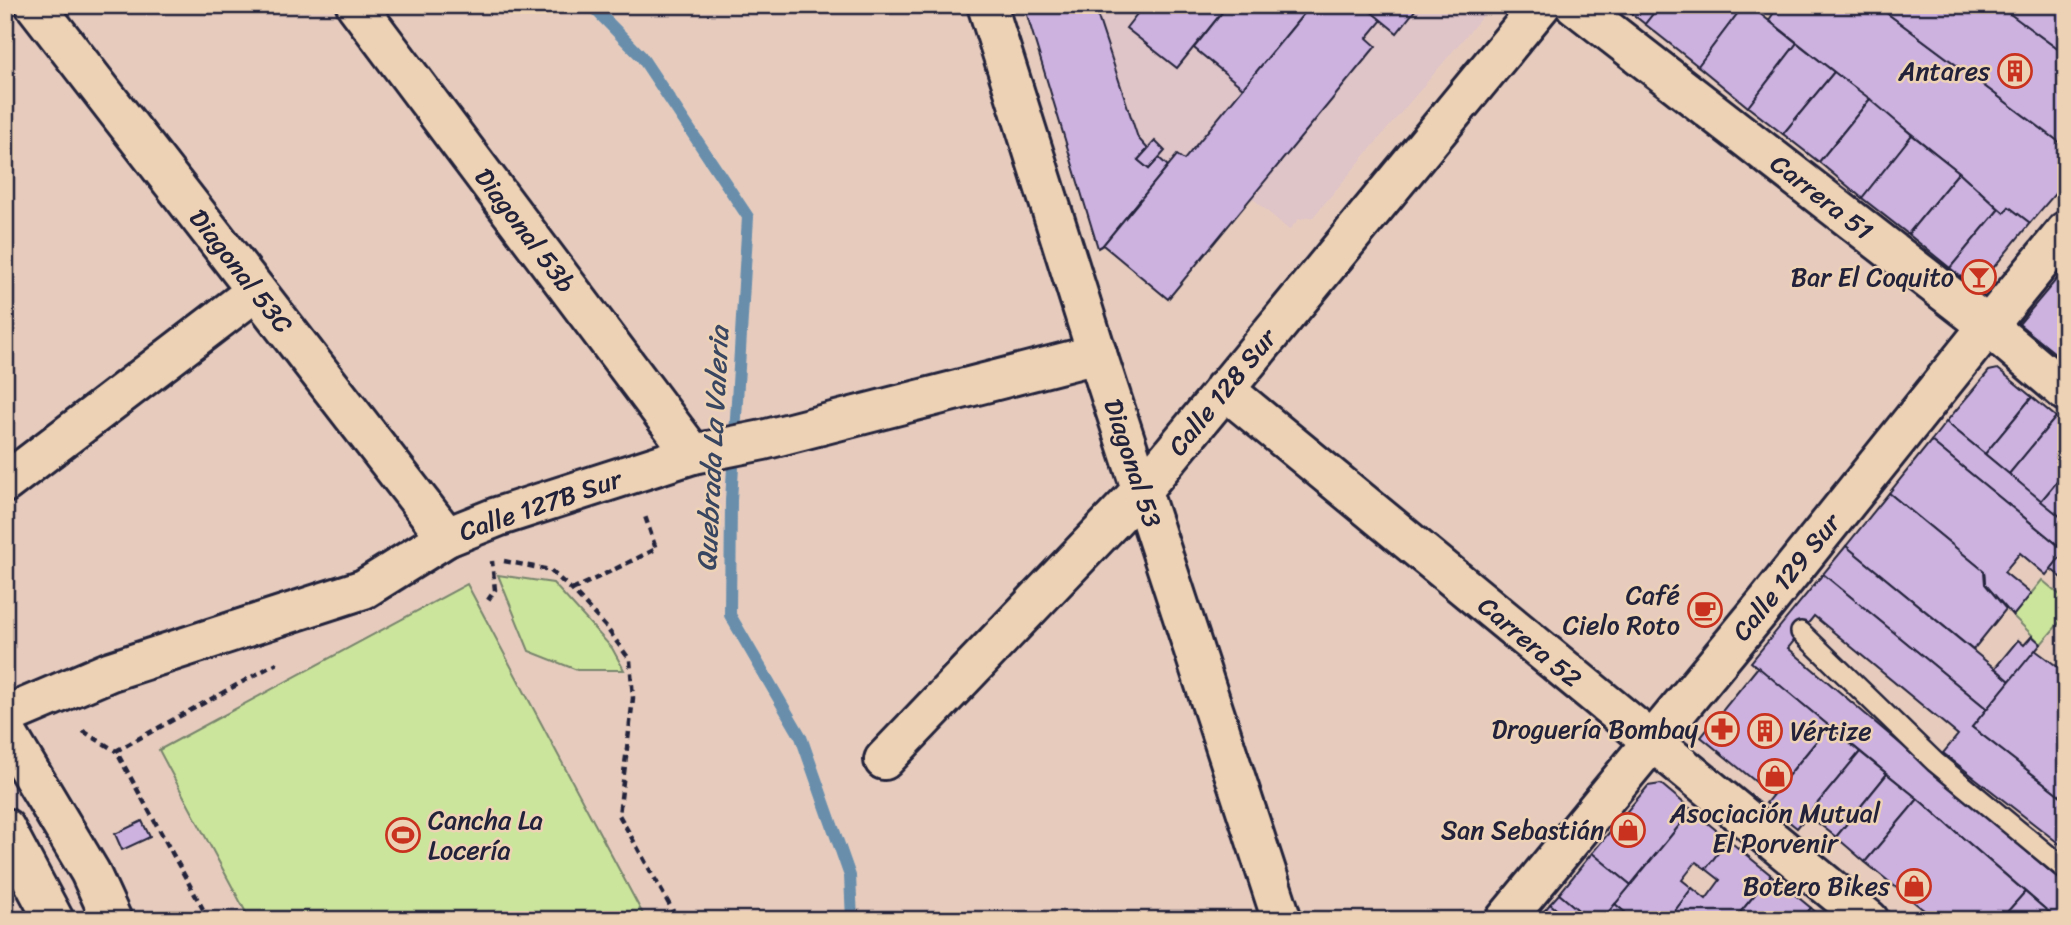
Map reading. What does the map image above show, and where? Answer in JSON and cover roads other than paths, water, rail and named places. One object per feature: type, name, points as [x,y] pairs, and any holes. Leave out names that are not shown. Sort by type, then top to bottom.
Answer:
[{"type":"street","name":"Diagonal 53C","points":[[35,5],[447,537]]},
{"type":"street","name":"Diagonal 53b","points":[[356,5],[700,453]]},
{"type":"street","name":"Diagonal 53","points":[[988,5],[1097,354],[1282,920]]},
{"type":"street","name":"Calle 128 Sur","points":[[884,760],[1142,490],[1541,5]]},
{"type":"street","name":"Carrera 51","points":[[1575,5],[1987,326],[2066,392]]},
{"type":"street","name":"Calle 129 Sur","points":[[1505,920],[1651,742],[1775,609],[1987,326],[2066,231]]},
{"type":"street","points":[[5,483],[256,291]]},
{"type":"street","name":"Calle 127B Sur","points":[[5,716],[111,671],[363,589],[447,537],[497,517],[700,453],[763,440],[1097,354]]},
{"type":"street","name":"Carrera 52","points":[[1224,389],[1869,920]]},
{"type":"street","points":[[5,730],[90,873],[112,920]]},
{"type":"street","points":[[5,828],[41,915]]},
{"type":"lane","points":[[1801,632],[1935,762],[2066,870]]},
{"type":"waterway","name":"Quebrada La Valeria","points":[[591,5],[641,56],[748,217],[731,501],[730,615],[801,737],[850,876],[852,920]]},
{"type":"place","name":"Antares","points":[[2015,71]]},
{"type":"place","name":"Bar El Coquito","points":[[1979,277]]},
{"type":"place","name":"Café Cielo Roto","points":[[1705,610]]},
{"type":"place","name":"Droguería Bombay","points":[[1722,729]]},
{"type":"place","name":"Vértize","points":[[1765,731]]},
{"type":"place","name":"Asociación Mutual El Porvenir","points":[[1775,776]]},
{"type":"place","name":"San Sebastián","points":[[1628,830]]},
{"type":"place","name":"Cancha La Locería","points":[[403,835]]},
{"type":"place","name":"Botero Bikes","points":[[1914,886]]}]
